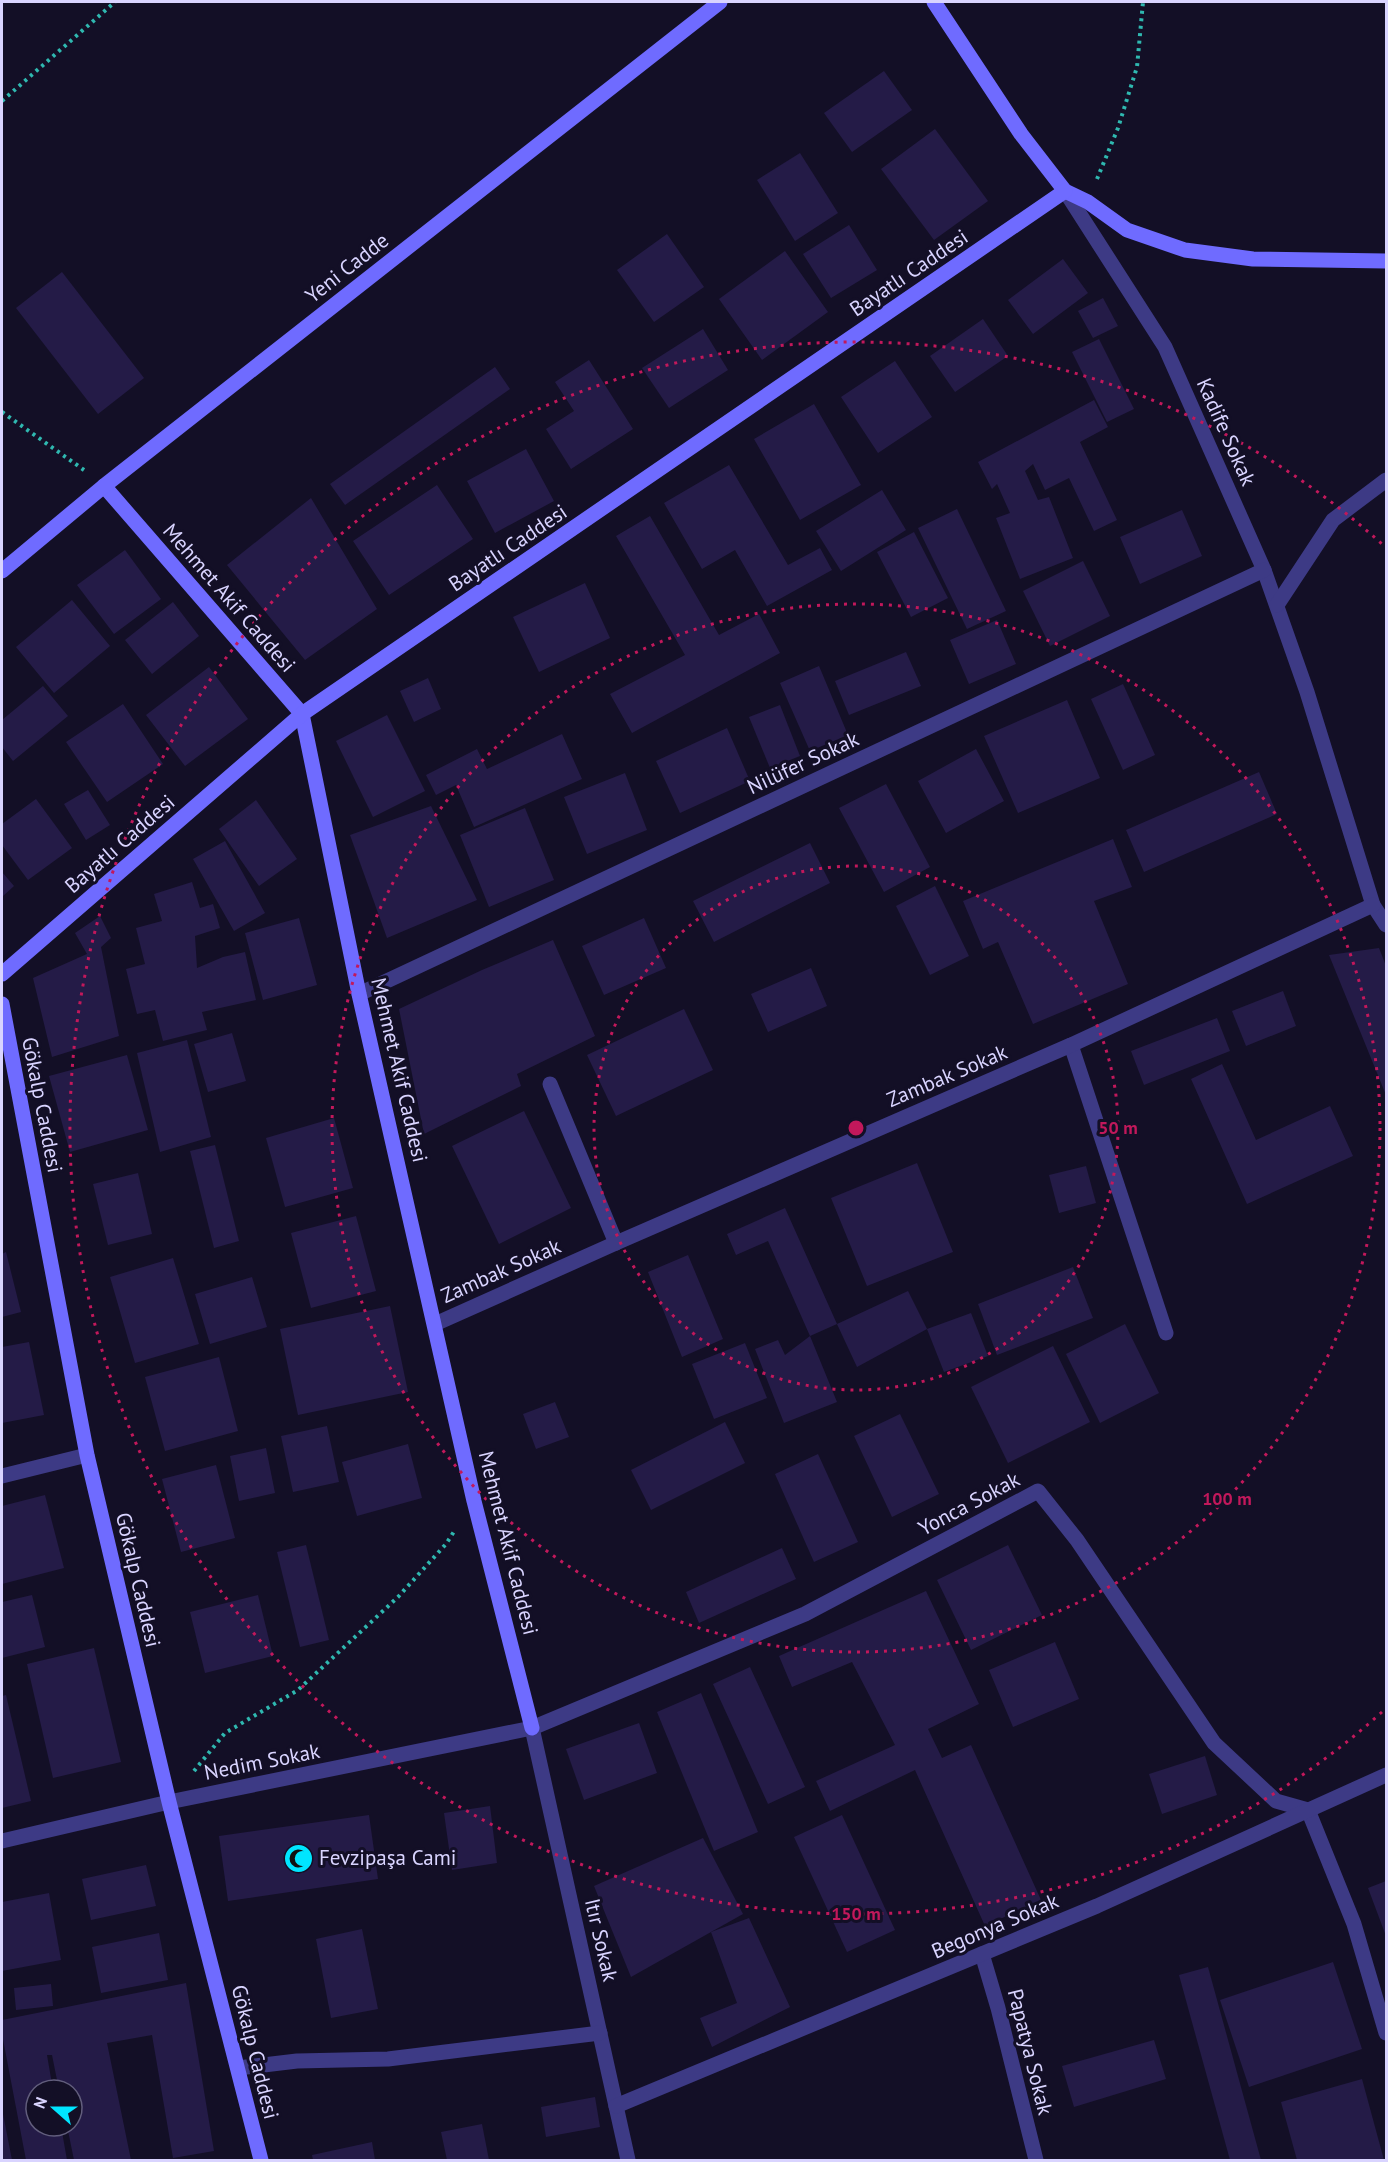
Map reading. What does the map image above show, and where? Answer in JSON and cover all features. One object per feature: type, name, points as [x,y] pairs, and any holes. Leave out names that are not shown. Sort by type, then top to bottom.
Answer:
[{"type":"street","name":"Yeni Cadde","points":[[2,571],[104,486],[720,2]]},
{"type":"street","name":"Kadife Sokak","points":[[934,2],[1021,135],[1065,191],[1165,347],[1264,570],[1307,692],[1373,905],[1386,925]]},
{"type":"street","points":[[1065,191],[1088,202],[1127,230],[1185,250],[1253,259],[1386,261]]},
{"type":"street","name":"Bayatlı Caddesi","points":[[2,974],[302,714],[1065,191]]},
{"type":"street","points":[[1277,605],[1333,520],[1386,480]]},
{"type":"street","name":"Mehmet Akif Caddesi","points":[[104,486],[302,714],[359,993],[474,1501],[532,1728]]},
{"type":"street","name":"Nilüfer Sokak","points":[[359,993],[1264,570]]},
{"type":"street","name":"Zambak Sokak","points":[[435,1324],[1071,1045],[1373,905]]},
{"type":"street","name":"Gökalp Caddesi","points":[[2,1004],[87,1455],[169,1802],[261,2160]]},
{"type":"street","points":[[1071,1045],[1166,1333]]},
{"type":"street","points":[[550,1084],[616,1243]]},
{"type":"street","points":[[2,1476],[87,1455]]},
{"type":"street","name":"Yonca Sokak","points":[[532,1728],[805,1614],[1038,1491],[1077,1540],[1214,1743],[1276,1801],[1308,1810]]},
{"type":"street","name":"Nedim Sokak","points":[[2,1841],[169,1802],[532,1728]]},
{"type":"street","name":"Itır Sokak","points":[[532,1728],[628,2160]]},
{"type":"street","name":"Begonya Sokak","points":[[616,2106],[1097,1906],[1386,1775]]},
{"type":"street","points":[[1308,1810],[1354,1924],[1386,2032]]},
{"type":"street","name":"Papatya Sokak","points":[[982,1954],[1036,2160]]},
{"type":"street","points":[[238,2068],[297,2061],[388,2059],[600,2033]]},
{"type":"path","points":[[2,101],[115,2]]},
{"type":"path","points":[[1088,202],[1118,128],[1137,67],[1143,2]]},
{"type":"path","points":[[2,412],[104,486]]},
{"type":"path","points":[[169,1802],[225,1733],[298,1690],[398,1597],[446,1544],[474,1501]]},
{"type":"building","points":[[884,71],[912,110],[852,152],[824,113]]},
{"type":"building","points":[[935,129],[988,201],[934,240],[881,169]]},
{"type":"building","points":[[800,153],[838,213],[795,241],[757,180]]},
{"type":"building","points":[[849,225],[877,270],[831,298],[803,254]]},
{"type":"building","points":[[667,234],[704,287],[654,322],[617,270]]},
{"type":"building","points":[[785,251],[828,312],[762,360],[719,299]]},
{"type":"building","points":[[1063,259],[1088,293],[1033,334],[1008,300]]},
{"type":"building","points":[[62,272],[144,378],[98,414],[16,308]]},
{"type":"building","points":[[1103,298],[1118,326],[1093,338],[1078,311]]},
{"type":"building","points":[[983,319],[1008,356],[955,392],[930,356]]},
{"type":"building","points":[[703,329],[728,370],[669,408],[642,368]]},
{"type":"building","points":[[1099,339],[1134,409],[1107,422],[1072,352]]},
{"type":"building","points":[[589,360],[633,429],[571,469],[546,429],[574,411],[555,382]]},
{"type":"building","points":[[895,361],[932,417],[878,453],[841,397]]},
{"type":"building","points":[[495,367],[510,389],[345,505],[330,484]]},
{"type":"building","points":[[1094,400],[1108,427],[1080,442],[1117,520],[1094,531],[1069,478],[1045,490],[1033,464],[1025,471],[1038,500],[1049,497],[1073,558],[1020,579],[996,518],[1010,513],[997,484],[992,489],[978,462]]},
{"type":"building","points":[[814,404],[861,485],[800,520],[754,439]]},
{"type":"building","points":[[526,449],[554,501],[495,533],[467,481]]},
{"type":"building","points":[[729,465],[788,565],[820,548],[832,570],[767,606],[735,550],[702,569],[664,503]]},
{"type":"building","points":[[437,485],[473,539],[389,595],[353,541]]},
{"type":"building","points":[[882,490],[906,530],[841,571],[816,531]]},
{"type":"building","points":[[311,498],[377,609],[305,660],[227,565]]},
{"type":"building","points":[[957,509],[1006,611],[967,629],[918,528]]},
{"type":"building","points":[[1182,510],[1202,556],[1140,584],[1120,537]]},
{"type":"building","points":[[650,516],[719,635],[759,614],[780,653],[632,733],[610,694],[685,655],[616,536]]},
{"type":"building","points":[[914,532],[948,598],[911,617],[877,552]]},
{"type":"building","points":[[125,550],[161,599],[114,634],[77,585]]},
{"type":"building","points":[[1083,561],[1110,616],[1050,646],[1023,591]]},
{"type":"building","points":[[585,583],[610,638],[539,672],[513,617]]},
{"type":"building","points":[[72,600],[110,646],[54,693],[16,647]]},
{"type":"building","points":[[173,602],[199,636],[152,674],[125,640]]},
{"type":"building","points":[[997,620],[1016,664],[969,684],[950,640]]},
{"type":"building","points":[[906,652],[921,686],[849,715],[835,681]]},
{"type":"building","points":[[819,666],[848,735],[810,751],[780,683]]},
{"type":"building","points":[[209,667],[248,719],[185,766],[146,715]]},
{"type":"building","points":[[428,678],[441,709],[414,722],[400,691]]},
{"type":"building","points":[[1123,684],[1155,755],[1123,770],[1091,699]]},
{"type":"building","points":[[43,686],[68,716],[13,761],[2,747],[2,720]]},
{"type":"building","points":[[1067,700],[1100,778],[1018,813],[984,736]]},
{"type":"building","points":[[123,704],[163,764],[107,802],[66,742]]},
{"type":"building","points":[[780,705],[800,756],[770,768],[749,717]]},
{"type":"building","points":[[387,715],[425,791],[373,817],[336,741]]},
{"type":"building","points":[[727,728],[750,781],[680,813],[656,761]]},
{"type":"building","points":[[562,734],[582,779],[474,827],[456,785],[436,795],[426,775],[477,749],[487,769]]},
{"type":"building","points":[[976,749],[1004,801],[946,833],[918,781]]},
{"type":"building","points":[[1259,772],[1277,814],[1144,872],[1126,830]]},
{"type":"building","points":[[625,773],[647,830],[587,854],[564,797]]},
{"type":"building","points":[[886,784],[930,867],[884,892],[839,808]]},
{"type":"building","points":[[88,790],[110,825],[86,840],[64,804]]},
{"type":"building","points":[[36,799],[72,848],[28,880],[2,845],[2,824]]},
{"type":"building","points":[[256,800],[297,859],[259,886],[219,829]]},
{"type":"building","points":[[431,806],[477,900],[387,938],[350,835]]},
{"type":"building","points":[[525,808],[554,880],[489,907],[460,835]]},
{"type":"building","points":[[1113,839],[1132,887],[1094,901],[1128,984],[1033,1024],[998,942],[983,949],[963,901]]},
{"type":"building","points":[[225,841],[265,913],[234,931],[193,859]]},
{"type":"building","points":[[810,843],[830,883],[714,942],[693,901]]},
{"type":"building","points":[[2,872],[14,886],[2,897]]},
{"type":"building","points":[[192,882],[200,908],[213,904],[220,928],[195,936],[197,968],[223,957],[245,952],[256,1000],[202,1012],[207,1030],[163,1041],[155,1010],[137,1014],[126,969],[145,964],[136,928],[162,921],[154,894]]},
{"type":"building","points":[[935,886],[969,956],[930,975],[896,906]]},
{"type":"building","points":[[100,916],[111,938],[101,947],[119,1036],[52,1057],[33,978],[87,954],[75,933]]},
{"type":"building","points":[[299,918],[317,985],[263,1000],[245,933]]},
{"type":"building","points":[[644,918],[666,968],[604,995],[582,946]]},
{"type":"building","points":[[553,940],[595,1036],[517,1074],[521,1086],[424,1134],[399,1009]]},
{"type":"building","points":[[1379,948],[1386,966],[1386,1095],[1329,955]]},
{"type":"building","points":[[811,968],[827,1006],[768,1032],[751,994]]},
{"type":"building","points":[[1283,991],[1296,1026],[1246,1046],[1232,1011]]},
{"type":"building","points":[[684,1009],[713,1070],[616,1116],[587,1055]]},
{"type":"building","points":[[1217,1018],[1230,1051],[1144,1085],[1131,1051]]},
{"type":"building","points":[[232,1033],[246,1081],[208,1092],[194,1044]]},
{"type":"building","points":[[187,1040],[211,1137],[160,1152],[137,1053]]},
{"type":"building","points":[[127,1055],[148,1130],[70,1152],[49,1076]]},
{"type":"building","points":[[1222,1064],[1256,1140],[1330,1106],[1353,1156],[1247,1204],[1191,1079]]},
{"type":"building","points":[[524,1111],[571,1208],[499,1244],[452,1146]]},
{"type":"building","points":[[334,1118],[353,1188],[285,1207],[266,1138]]},
{"type":"building","points":[[215,1145],[239,1241],[214,1248],[190,1151]]},
{"type":"building","points":[[917,1163],[953,1252],[867,1286],[831,1198]]},
{"type":"building","points":[[1086,1166],[1096,1203],[1059,1213],[1049,1175]]},
{"type":"building","points":[[138,1173],[152,1234],[108,1245],[93,1184]]},
{"type":"building","points":[[785,1208],[837,1324],[810,1336],[768,1241],[736,1255],[727,1234]]},
{"type":"building","points":[[356,1216],[376,1291],[311,1308],[291,1233]]},
{"type":"building","points":[[6,1252],[21,1312],[2,1317],[2,1254]]},
{"type":"building","points":[[688,1255],[723,1339],[682,1357],[648,1272]]},
{"type":"building","points":[[173,1258],[199,1344],[135,1363],[110,1277]]},
{"type":"building","points":[[1073,1267],[1093,1318],[997,1355],[978,1304]]},
{"type":"building","points":[[252,1277],[267,1327],[210,1344],[195,1294]]},
{"type":"building","points":[[908,1291],[927,1329],[857,1367],[837,1324]]},
{"type":"building","points":[[390,1306],[408,1392],[298,1415],[280,1329]]},
{"type":"building","points":[[971,1313],[988,1356],[944,1372],[927,1329]]},
{"type":"building","points":[[1125,1324],[1159,1393],[1100,1423],[1066,1354]]},
{"type":"building","points":[[810,1336],[837,1402],[784,1423],[755,1349],[778,1340],[785,1355]]},
{"type":"building","points":[[29,1342],[44,1415],[2,1423],[2,1347]]},
{"type":"building","points":[[745,1343],[767,1398],[714,1419],[692,1364]]},
{"type":"building","points":[[1053,1346],[1090,1422],[1008,1463],[971,1387]]},
{"type":"building","points":[[219,1357],[238,1431],[165,1451],[145,1377]]},
{"type":"building","points":[[555,1402],[569,1437],[536,1449],[523,1414]]},
{"type":"building","points":[[900,1414],[939,1494],[892,1517],[854,1436]]},
{"type":"building","points":[[725,1422],[745,1463],[651,1510],[631,1470]]},
{"type":"building","points":[[327,1426],[339,1482],[293,1492],[281,1436]]},
{"type":"building","points":[[408,1444],[422,1498],[357,1516],[342,1462]]},
{"type":"building","points":[[266,1448],[275,1493],[239,1501],[230,1456]]},
{"type":"building","points":[[818,1454],[858,1542],[814,1562],[775,1474]]},
{"type":"building","points":[[216,1465],[235,1538],[181,1552],[162,1479]]},
{"type":"building","points":[[45,1495],[64,1568],[2,1584],[2,1506]]},
{"type":"building","points":[[306,1545],[329,1640],[300,1647],[277,1552]]},
{"type":"building","points":[[1008,1545],[1042,1615],[971,1650],[937,1580]]},
{"type":"building","points":[[782,1548],[796,1579],[699,1623],[686,1592]]},
{"type":"building","points":[[926,1591],[979,1704],[928,1729],[942,1758],[971,1745],[1041,1900],[985,1926],[915,1770],[830,1811],[816,1781],[895,1745],[852,1662],[792,1687],[779,1656]]},
{"type":"building","points":[[32,1595],[45,1647],[2,1658],[2,1602]]},
{"type":"building","points":[[258,1595],[273,1656],[205,1673],[190,1612]]},
{"type":"building","points":[[1055,1642],[1079,1699],[1013,1727],[989,1670]]},
{"type":"building","points":[[94,1648],[121,1762],[53,1778],[27,1664]]},
{"type":"building","points":[[750,1667],[805,1787],[768,1804],[713,1684]]},
{"type":"building","points":[[701,1693],[758,1832],[714,1851],[657,1712]]},
{"type":"building","points":[[6,1695],[31,1801],[2,1808],[2,1696]]},
{"type":"building","points":[[639,1723],[657,1773],[584,1800],[566,1749]]},
{"type":"building","points":[[1205,1756],[1217,1795],[1162,1814],[1149,1774]]},
{"type":"building","points":[[490,1806],[497,1863],[452,1870],[444,1813]]},
{"type":"building","name":"Fevzipaşa Cami","points":[[369,1815],[378,1879],[228,1901],[219,1836]]},
{"type":"building","points":[[842,1815],[895,1930],[847,1952],[794,1837]]},
{"type":"building","points":[[703,1838],[743,1914],[631,1977],[594,1886]]},
{"type":"building","points":[[146,1865],[156,1906],[91,1920],[82,1879]]},
{"type":"building","points":[[1386,1881],[1386,1936],[1368,1888]]},
{"type":"building","points":[[49,1893],[61,1960],[2,1971],[2,1902]]},
{"type":"building","points":[[749,1918],[790,2007],[712,2047],[700,2018],[737,2003],[711,1932]]},
{"type":"building","points":[[362,1929],[378,2009],[331,2018],[316,1939]]},
{"type":"building","points":[[159,1933],[168,1980],[101,1993],[92,1947]]},
{"type":"building","points":[[1333,1962],[1362,2049],[1249,2087],[1220,2000]]},
{"type":"building","points":[[1208,1967],[1261,2160],[1230,2160],[1179,1975]]},
{"type":"building","points":[[186,1983],[214,2151],[173,2158],[152,2035],[107,2043],[131,2160],[74,2160],[69,2138],[84,2138],[84,2078],[57,2078],[52,2055],[47,2055],[51,2078],[24,2078],[24,2138],[63,2138],[67,2160],[26,2160],[2,2034],[2,2020]]},
{"type":"building","points":[[51,1984],[53,2006],[16,2010],[14,1988]]},
{"type":"building","points":[[1154,2040],[1166,2079],[1074,2107],[1062,2066]]},
{"type":"building","points":[[1362,2079],[1384,2160],[1297,2160],[1281,2102]]},
{"type":"building","points":[[595,2097],[600,2127],[546,2137],[541,2107]]},
{"type":"building","points":[[3,2114],[12,2160],[2,2160]]},
{"type":"building","points":[[482,2124],[489,2160],[447,2160],[441,2132]]},
{"type":"building","points":[[372,2142],[375,2160],[313,2160],[312,2155]]},
{"type":"place","name":"Fevzipaşa Cami","points":[[298,1858]]}]
